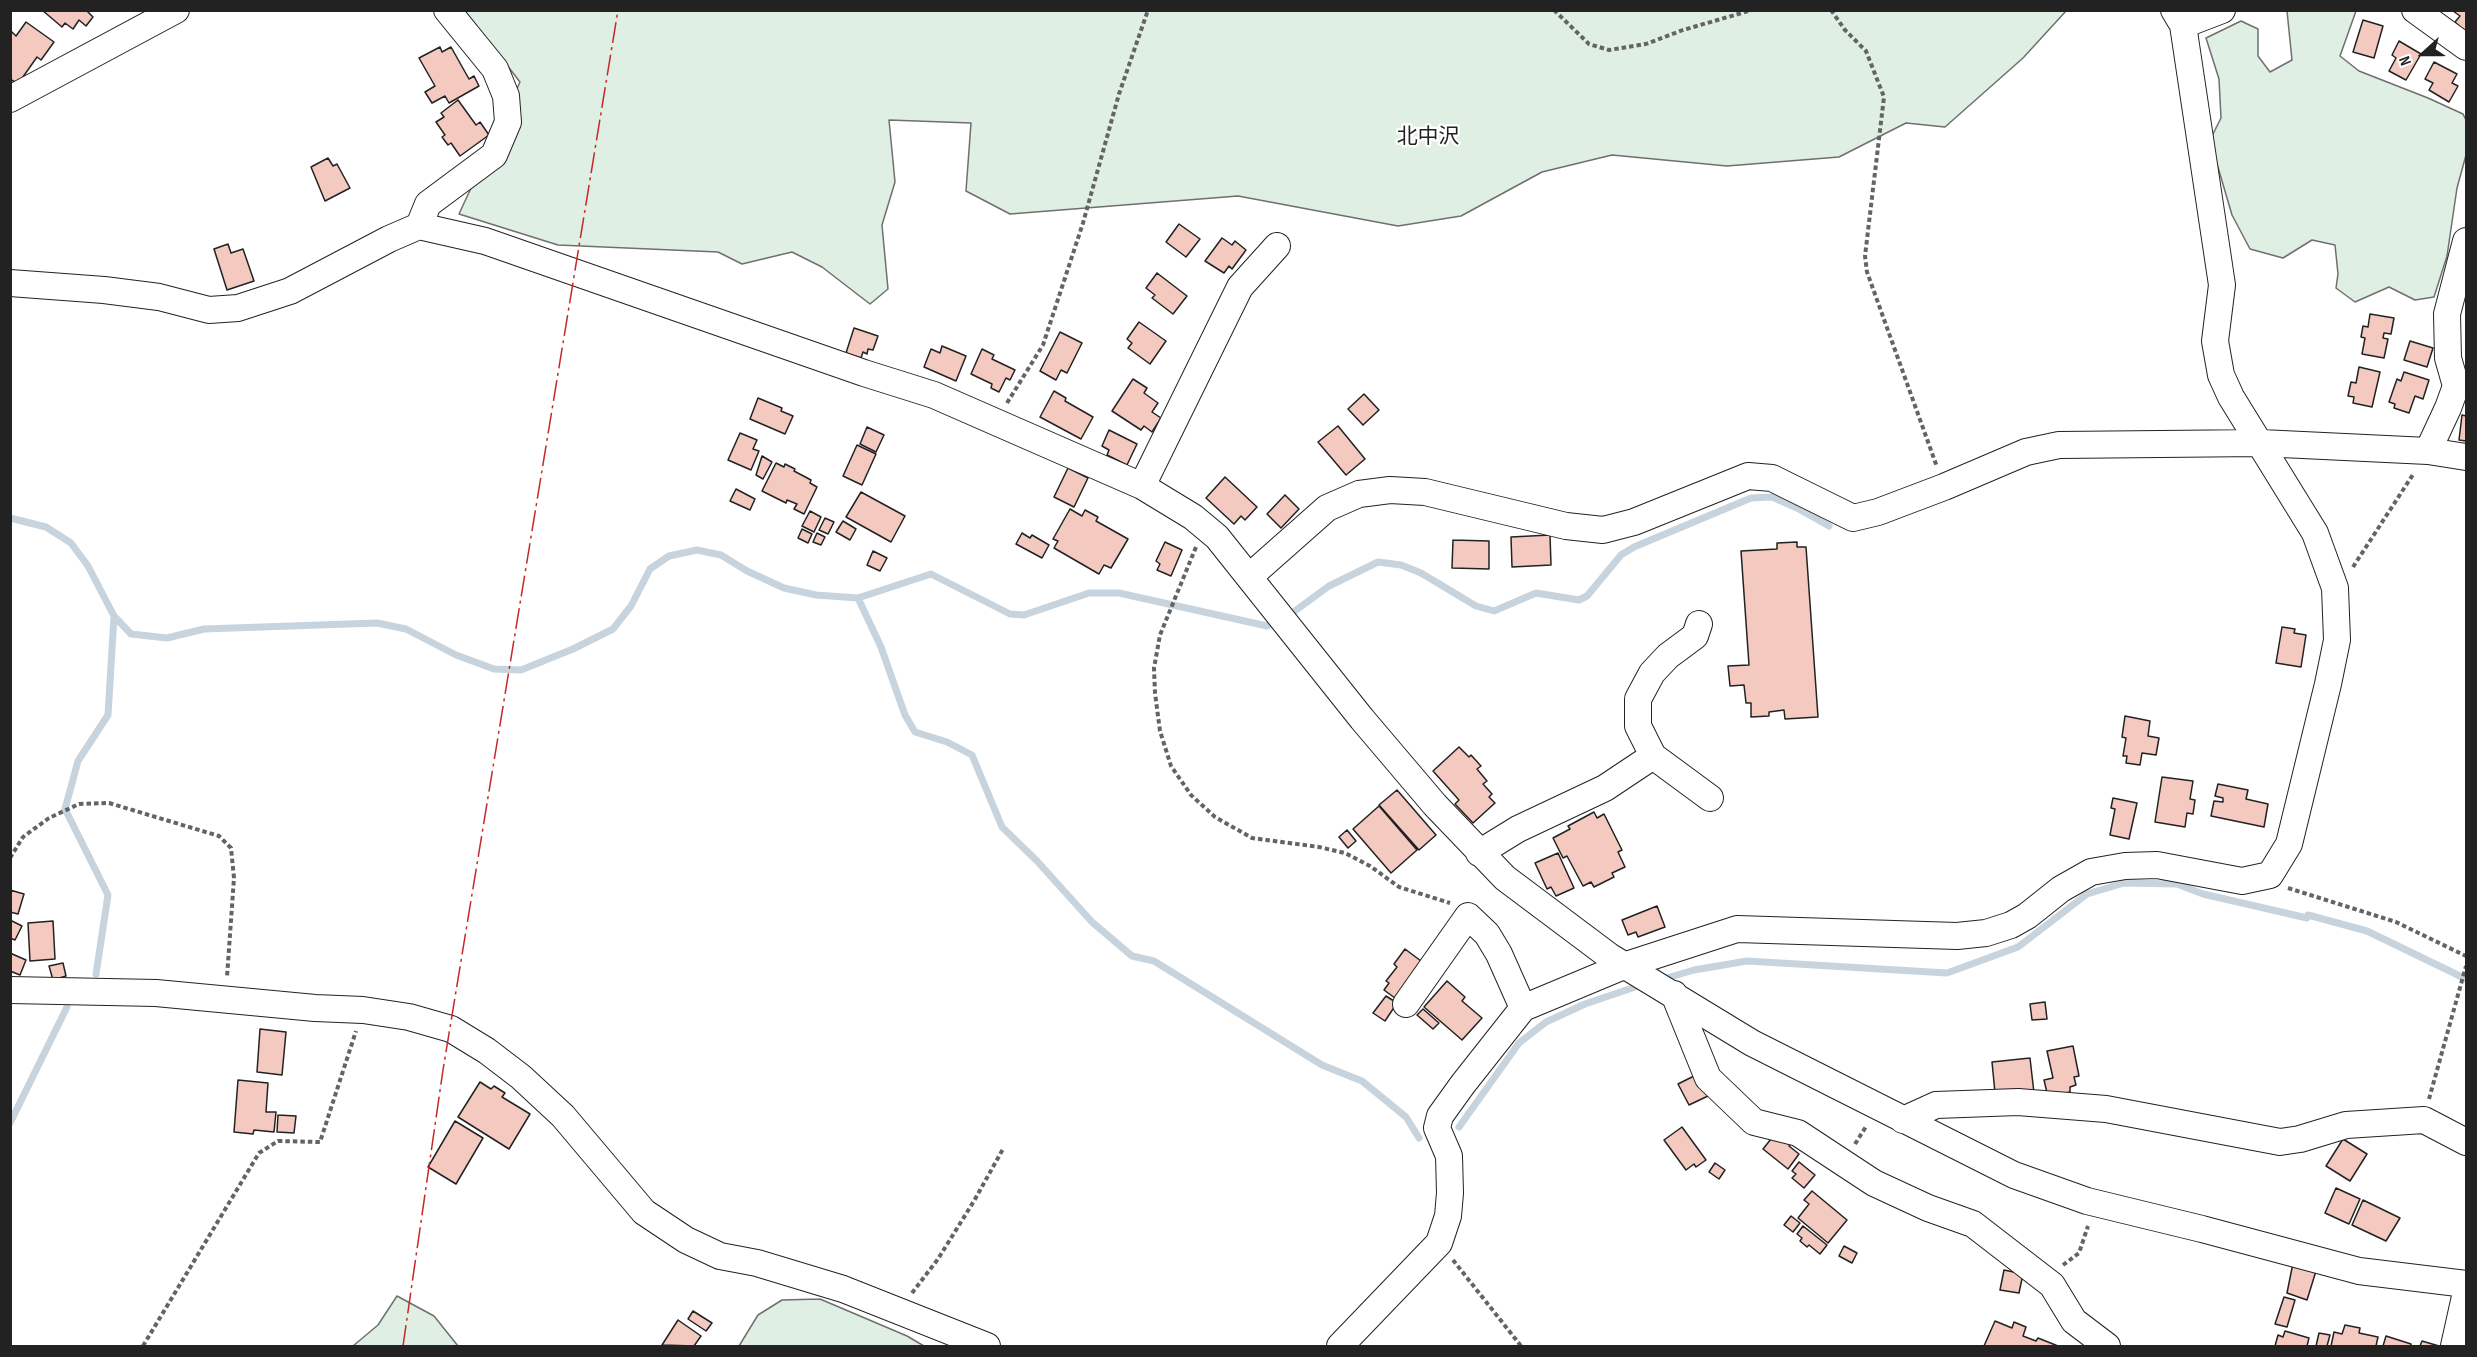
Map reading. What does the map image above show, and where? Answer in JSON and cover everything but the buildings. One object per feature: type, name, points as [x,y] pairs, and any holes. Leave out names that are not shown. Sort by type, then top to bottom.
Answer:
[{"type":"street","points":[[10,99],[176,10]]},
{"type":"street","points":[[419,226],[428,204],[494,154],[508,122],[506,96],[495,69],[447,10]]},
{"type":"street","points":[[1340,1347],[1438,1243],[1448,1216],[1450,1194],[1449,1156],[1437,1128],[1440,1116],[1523,1008],[1626,965],[1737,929],[1957,936],[1986,933],[2011,925],[2027,916],[2061,889],[2091,872],[2125,866],[2157,865],[2242,881],[2270,875],[2289,844],[2328,684],[2337,640],[2335,588],[2315,533],[2231,397],[2222,375],[2215,341],[2222,285],[2178,18],[2222,10]]},
{"type":"street","points":[[2415,10],[2466,47]]},
{"type":"street","points":[[10,283],[137,294],[209,309],[238,308],[290,291],[359,254],[419,226],[485,241],[864,373],[934,395],[996,420],[1142,486],[1169,501],[1205,527],[1249,577],[1362,719],[1435,806],[1505,878],[1609,956],[1752,1043],[2014,1175],[2087,1201],[2202,1228],[2359,1271],[2466,1284]]},
{"type":"street","points":[[2428,451],[2456,386],[2448,358],[2447,314],[2466,241]]},
{"type":"street","points":[[1142,486],[1240,286],[1277,246]]},
{"type":"street","points":[[1249,577],[1327,508],[1359,494],[1379,491],[1425,492],[1566,526],[1603,530],[1634,522],[1748,476],[1772,478],[1853,518],[1878,512],[1944,487],[2026,452],[2059,445],[2261,443],[2428,451],[2466,457]]},
{"type":"street","points":[[1699,624],[1695,636],[1668,656],[1652,674],[1638,699],[1638,726],[1653,756],[1710,798]]},
{"type":"street","points":[[1479,853],[1518,829],[1605,788],[1653,756]]},
{"type":"street","points":[[1406,1005],[1468,916],[1487,934],[1499,954],[1523,1008]]},
{"type":"street","points":[[13,996],[156,993],[315,1008],[363,1010],[409,1017],[451,1029],[487,1051],[521,1077],[563,1116],[644,1212],[686,1240],[720,1256],[757,1263],[843,1289],[987,1347]]},
{"type":"street","points":[[1674,994],[1708,1078],[1754,1122],[1798,1133],[1874,1183],[1928,1208],[1973,1224],[2052,1285],[2074,1321],[2107,1347]]},
{"type":"street","points":[[1903,1120],[1935,1105],[2018,1102],[2106,1109],[2280,1142],[2301,1140],[2346,1125],[2424,1120],[2466,1142]]},
{"type":"street","points":[[2454,1347],[2466,1292]]},
{"type":"path","points":[[996,420],[1043,345],[1083,223],[1119,94],[1149,10]]},
{"type":"path","points":[[1554,10],[1589,44],[1608,50],[1646,44],[1683,30],[1752,10]]},
{"type":"path","points":[[1832,10],[1845,30],[1866,51],[1884,97],[1865,256],[1867,272],[1944,487]]},
{"type":"path","points":[[2335,588],[2350,571],[2428,451]]},
{"type":"path","points":[[1205,527],[1179,583],[1160,635],[1154,668],[1161,731],[1171,766],[1191,795],[1215,817],[1252,838],[1345,853],[1370,866],[1399,887],[1456,906],[1468,916]]},
{"type":"path","points":[[10,858],[23,837],[49,818],[79,804],[109,803],[219,836],[231,848],[234,878],[224,999]]},
{"type":"path","points":[[2270,875],[2286,887],[2396,922],[2466,957]]},
{"type":"path","points":[[2424,1120],[2466,966]]},
{"type":"path","points":[[142,1347],[260,1153],[278,1141],[320,1142],[363,1010]]},
{"type":"path","points":[[1843,1162],[1878,1108]]},
{"type":"path","points":[[899,1311],[938,1259],[1003,1149]]},
{"type":"path","points":[[2038,1275],[2061,1266],[2079,1253],[2088,1231],[2087,1201]]},
{"type":"path","points":[[1438,1243],[1521,1347]]},
{"type":"green space","points":[[465,11],[2066,11],[2023,58],[1945,127],[1906,123],[1839,157],[1727,166],[1612,155],[1542,172],[1461,216],[1398,226],[1238,196],[1010,214],[966,191],[971,123],[889,120],[895,182],[882,225],[888,289],[870,304],[822,267],[792,252],[742,264],[718,252],[558,245],[459,214],[520,82]]},
{"type":"green space","points":[[2287,11],[2356,11],[2340,56],[2359,71],[2463,114],[2466,120],[2466,155],[2457,188],[2447,256],[2434,297],[2415,300],[2389,287],[2355,302],[2336,288],[2338,274],[2335,245],[2312,240],[2283,258],[2250,249],[2232,215],[2210,140],[2221,118],[2219,79],[2206,38],[2241,21],[2258,29],[2258,56],[2270,72],[2292,60]]},
{"type":"green space","points":[[397,1296],[434,1316],[458,1346],[353,1346],[378,1325]]},
{"type":"green space","points":[[820,1299],[907,1336],[924,1346],[739,1346],[758,1315],[782,1300]]},
{"type":"waterway","points":[[1288,616],[1329,586],[1378,562],[1401,565],[1421,573],[1476,606],[1494,611],[1536,593],[1579,600],[1587,596],[1621,555],[1634,547],[1751,498],[1772,497],[1829,526]]},
{"type":"waterway","points":[[10,518],[46,527],[71,543],[88,566],[114,616],[131,634],[167,638],[204,629],[377,623],[406,629],[456,655],[494,669],[521,670],[573,649],[613,629],[631,606],[650,569],[669,556],[697,550],[721,555],[747,571],[784,588],[816,595],[858,598],[931,574],[1010,614],[1024,615],[1089,593],[1119,593],[1267,626],[1278,622]]},
{"type":"waterway","points":[[858,598],[881,647],[905,715],[915,732],[947,742],[972,755],[1002,827],[1037,861],[1092,922],[1132,956],[1154,961],[1322,1065],[1362,1081],[1406,1117],[1419,1138]]},
{"type":"waterway","points":[[96,974],[108,895],[65,809],[78,761],[108,715],[114,616]]},
{"type":"waterway","points":[[1660,980],[1694,970],[1747,961],[1947,973],[2018,947],[2087,894],[2124,883],[2177,884],[2203,894],[2307,918],[2308,915],[2367,931],[2466,979]]},
{"type":"waterway","points":[[1459,1127],[1519,1043],[1546,1022],[1585,1004],[1644,984]]},
{"type":"waterway","points":[[10,1123],[67,1007]]},
{"type":"power","points":[[403,1346],[443,1070],[618,10]]},
{"type":"district","name":"北中沢","points":[[1428,138]]}]
